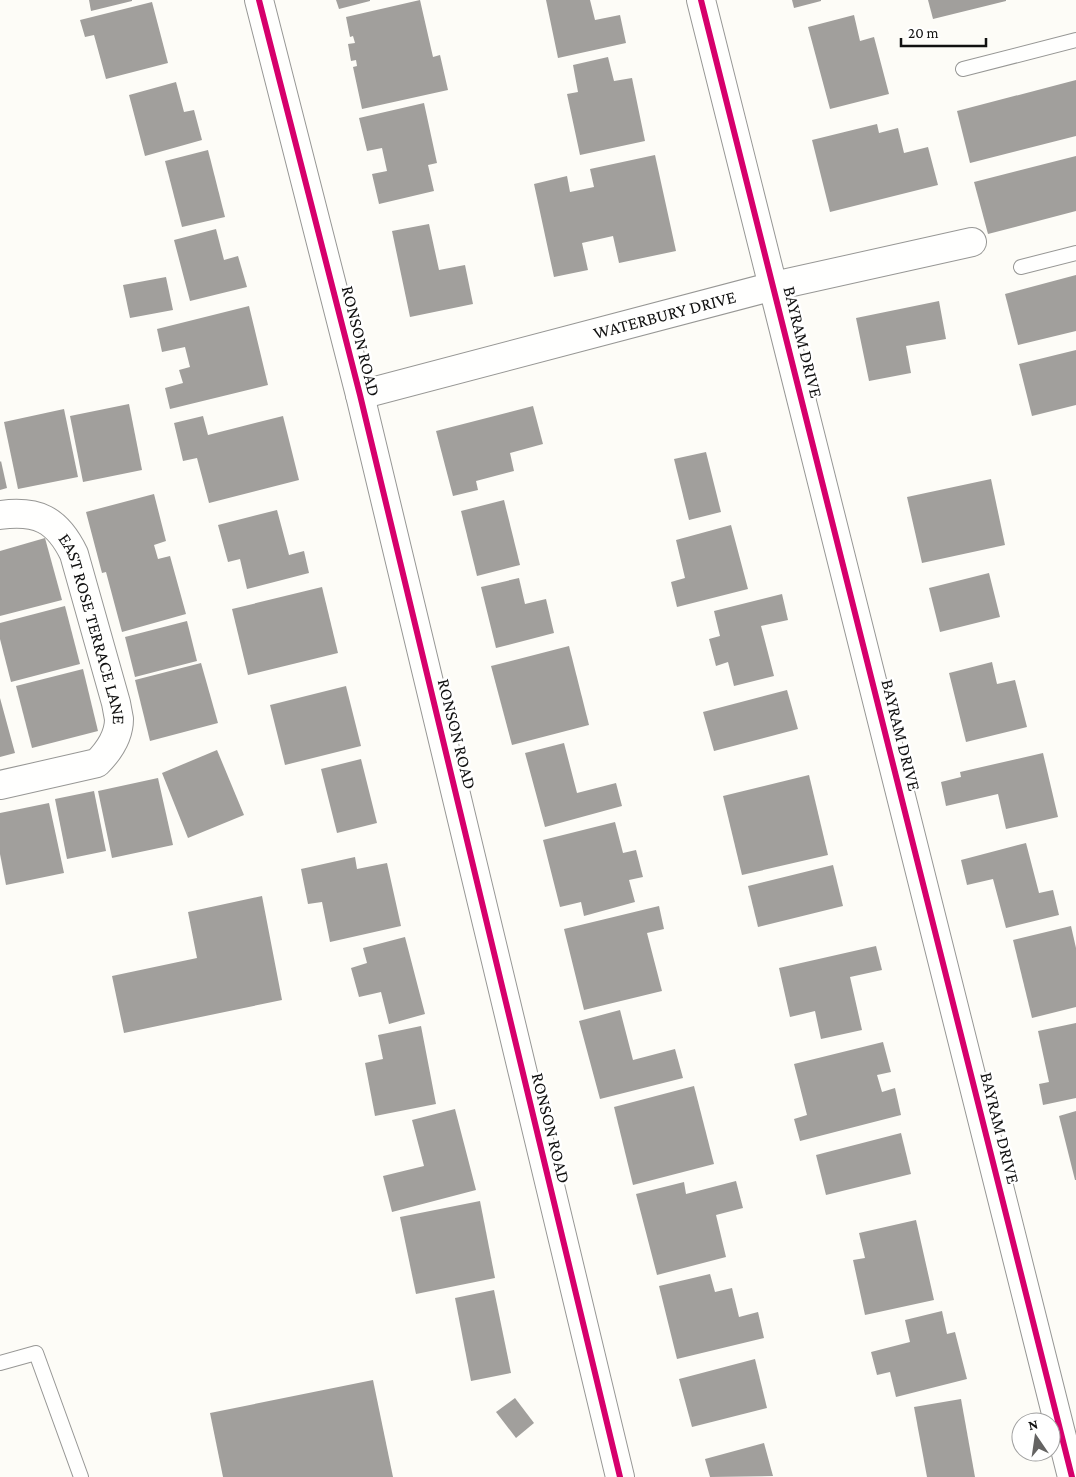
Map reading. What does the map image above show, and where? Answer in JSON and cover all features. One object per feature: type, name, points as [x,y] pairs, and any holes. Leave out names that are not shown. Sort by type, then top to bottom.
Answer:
[{"type":"street","name":"RONSON ROAD","points":[[259,0],[360,395],[620,1477]]},
{"type":"street","name":"BAYRAM DRIVE","points":[[701,0],[1072,1477]]},
{"type":"street","name":"WATERBURY DRIVE","points":[[360,395],[774,286],[972,242]]},
{"type":"street","name":"EAST ROSE TERRACE LANE","points":[[0,515],[31,515],[48,520],[67,540],[74,554],[116,703],[118,719],[117,732],[106,754],[97,763],[0,785]]},
{"type":"lane","points":[[963,68],[1076,40]]},
{"type":"lane","points":[[1021,267],[1076,253]]},
{"type":"lane","points":[[0,1363],[36,1353],[81,1477]]},
{"type":"building","points":[[89,0],[132,0],[132,1],[91,11]]},
{"type":"building","points":[[336,0],[370,0],[370,1],[339,9]]},
{"type":"building","points":[[420,0],[433,57],[440,55],[448,90],[362,109],[353,67],[357,66],[356,60],[351,61],[348,44],[355,43],[353,36],[350,37],[346,17]]},
{"type":"building","points":[[546,0],[590,0],[595,20],[620,15],[626,43],[558,58]]},
{"type":"building","points":[[792,0],[821,0],[821,1],[794,8]]},
{"type":"building","points":[[928,0],[1006,0],[1006,1],[933,19]]},
{"type":"building","points":[[152,2],[168,63],[106,79],[94,35],[85,37],[80,20]]},
{"type":"building","points":[[854,15],[860,41],[874,37],[889,94],[830,109],[808,27]]},
{"type":"building","points":[[608,57],[614,81],[632,78],[645,141],[580,155],[567,94],[578,92],[573,65]]},
{"type":"building","points":[[1076,80],[1076,136],[970,163],[957,111]]},
{"type":"building","points":[[176,82],[184,112],[194,110],[202,140],[145,156],[129,95]]},
{"type":"building","points":[[424,103],[437,163],[428,165],[434,191],[379,204],[372,174],[387,171],[382,148],[367,151],[359,118]]},
{"type":"building","points":[[877,124],[879,133],[898,128],[904,153],[928,147],[938,185],[830,212],[812,140]]},
{"type":"building","points":[[208,150],[225,217],[182,227],[165,161]]},
{"type":"building","points":[[655,155],[676,251],[619,263],[613,236],[582,243],[588,270],[554,277],[534,184],[567,176],[570,192],[594,187],[590,169]]},
{"type":"building","points":[[1076,156],[1076,211],[988,234],[974,182]]},
{"type":"building","points":[[429,224],[439,270],[465,265],[473,304],[410,317],[392,231]]},
{"type":"building","points":[[216,229],[224,260],[238,256],[247,287],[190,301],[174,240]]},
{"type":"building","points":[[1076,275],[1076,331],[1018,345],[1005,294]]},
{"type":"building","points":[[166,277],[173,310],[130,318],[123,285]]},
{"type":"building","points":[[939,301],[946,339],[906,346],[911,373],[869,381],[856,318]]},
{"type":"building","points":[[249,306],[268,385],[170,409],[165,388],[183,383],[179,370],[190,367],[185,347],[162,352],[157,329]]},
{"type":"building","points":[[1076,350],[1076,405],[1032,416],[1019,364]]},
{"type":"building","points":[[129,404],[142,470],[83,482],[70,416]]},
{"type":"building","points":[[533,406],[543,444],[510,453],[514,471],[476,481],[478,490],[453,496],[436,431]]},
{"type":"building","points":[[64,409],[78,477],[18,489],[4,422]]},
{"type":"building","points":[[203,416],[208,435],[283,416],[299,480],[209,503],[197,458],[183,461],[174,423]]},
{"type":"building","points":[[706,452],[721,512],[689,520],[674,459]]},
{"type":"building","points":[[0,462],[7,488],[0,490]]},
{"type":"building","points":[[991,479],[1005,545],[922,563],[907,497]]},
{"type":"building","points":[[154,494],[166,541],[154,545],[158,559],[170,556],[186,614],[122,632],[106,572],[102,573],[86,512]]},
{"type":"building","points":[[504,500],[520,565],[477,576],[461,511]]},
{"type":"building","points":[[277,510],[289,555],[304,551],[309,573],[247,589],[240,559],[228,562],[218,525]]},
{"type":"building","points":[[731,525],[748,589],[677,607],[671,582],[685,578],[676,540]]},
{"type":"building","points":[[45,538],[62,600],[0,616],[0,551]]},
{"type":"building","points":[[989,573],[1000,617],[940,632],[929,588]]},
{"type":"building","points":[[519,578],[525,604],[546,599],[554,633],[496,648],[481,587]]},
{"type":"building","points":[[322,587],[338,653],[248,675],[232,609]]},
{"type":"building","points":[[782,594],[788,620],[761,626],[774,676],[734,686],[728,662],[716,666],[709,639],[720,636],[714,611]]},
{"type":"building","points":[[65,606],[80,664],[11,682],[0,639],[0,623]]},
{"type":"building","points":[[187,621],[197,661],[135,677],[125,637]]},
{"type":"building","points":[[569,646],[589,725],[512,745],[491,666]]},
{"type":"building","points":[[992,662],[997,684],[1015,680],[1027,727],[966,742],[949,673]]},
{"type":"building","points":[[201,663],[218,723],[150,741],[135,680]]},
{"type":"building","points":[[83,669],[98,731],[32,748],[16,686]]},
{"type":"building","points":[[346,686],[361,746],[285,765],[270,705]]},
{"type":"building","points":[[787,690],[798,729],[714,751],[703,712]]},
{"type":"building","points":[[0,698],[15,753],[0,757]]},
{"type":"building","points":[[564,743],[577,793],[616,783],[622,806],[545,827],[525,753]]},
{"type":"building","points":[[217,750],[244,815],[188,838],[162,773]]},
{"type":"building","points":[[1043,753],[1058,817],[1006,829],[998,794],[946,806],[941,782],[961,777],[960,772]]},
{"type":"building","points":[[361,759],[377,823],[337,833],[321,769]]},
{"type":"building","points":[[809,775],[828,855],[742,875],[723,796]]},
{"type":"building","points":[[158,778],[173,845],[112,858],[98,791]]},
{"type":"building","points":[[94,791],[106,851],[67,859],[55,799]]},
{"type":"building","points":[[49,803],[64,873],[6,885],[0,854],[0,813]]},
{"type":"building","points":[[615,822],[623,853],[636,850],[643,877],[629,880],[635,902],[584,916],[581,902],[560,907],[543,840]]},
{"type":"building","points":[[1026,843],[1039,893],[1053,890],[1059,915],[1006,928],[993,879],[967,885],[961,860]]},
{"type":"building","points":[[355,857],[357,869],[387,863],[401,926],[330,942],[322,902],[308,904],[301,869]]},
{"type":"building","points":[[833,865],[843,906],[758,927],[748,886]]},
{"type":"building","points":[[262,896],[282,1000],[124,1033],[112,976],[197,958],[188,912]]},
{"type":"building","points":[[659,906],[664,929],[647,933],[662,991],[584,1010],[564,929]]},
{"type":"building","points":[[1071,926],[1076,948],[1076,1007],[1032,1018],[1013,940]]},
{"type":"building","points":[[405,937],[425,1014],[389,1024],[381,992],[359,997],[351,968],[367,963],[363,948]]},
{"type":"building","points":[[876,946],[882,970],[850,977],[862,1030],[821,1039],[815,1011],[790,1017],[779,968]]},
{"type":"building","points":[[620,1010],[633,1060],[675,1049],[683,1078],[600,1099],[579,1021]]},
{"type":"building","points":[[1076,1023],[1076,1098],[1043,1105],[1039,1084],[1049,1082],[1038,1031]]},
{"type":"building","points":[[421,1026],[436,1104],[375,1116],[365,1063],[383,1059],[378,1035]]},
{"type":"building","points":[[883,1042],[891,1072],[877,1075],[882,1092],[895,1088],[901,1115],[800,1141],[794,1119],[807,1115],[794,1064]]},
{"type":"building","points":[[694,1086],[714,1164],[633,1185],[614,1107]]},
{"type":"building","points":[[455,1109],[476,1190],[392,1212],[383,1176],[424,1166],[412,1120]]},
{"type":"building","points":[[1076,1111],[1076,1180],[1075,1180],[1059,1116]]},
{"type":"building","points":[[901,1133],[911,1174],[826,1195],[816,1155]]},
{"type":"building","points":[[736,1181],[743,1208],[716,1215],[726,1257],[657,1275],[636,1194],[684,1182],[686,1194]]},
{"type":"building","points":[[480,1201],[495,1278],[416,1294],[400,1217]]},
{"type":"building","points":[[916,1220],[934,1300],[865,1315],[853,1260],[865,1258],[859,1233]]},
{"type":"building","points":[[710,1274],[715,1292],[732,1288],[739,1317],[758,1312],[764,1338],[677,1359],[659,1286]]},
{"type":"building","points":[[494,1290],[511,1373],[471,1381],[455,1298]]},
{"type":"building","points":[[942,1311],[947,1334],[955,1332],[967,1379],[896,1397],[890,1372],[877,1375],[871,1352],[910,1342],[905,1320]]},
{"type":"building","points":[[755,1359],[767,1408],[692,1427],[679,1379]]},
{"type":"building","points":[[373,1380],[393,1477],[223,1477],[210,1413]]},
{"type":"building","points":[[515,1398],[534,1423],[516,1438],[496,1412]]},
{"type":"building","points":[[961,1399],[975,1477],[927,1477],[914,1407]]},
{"type":"building","points":[[764,1443],[773,1476],[710,1477],[705,1459]]},
{"type":"cycle path","points":[[259,0],[360,395],[620,1477]]},
{"type":"cycle path","points":[[701,0],[1072,1477]]}]
